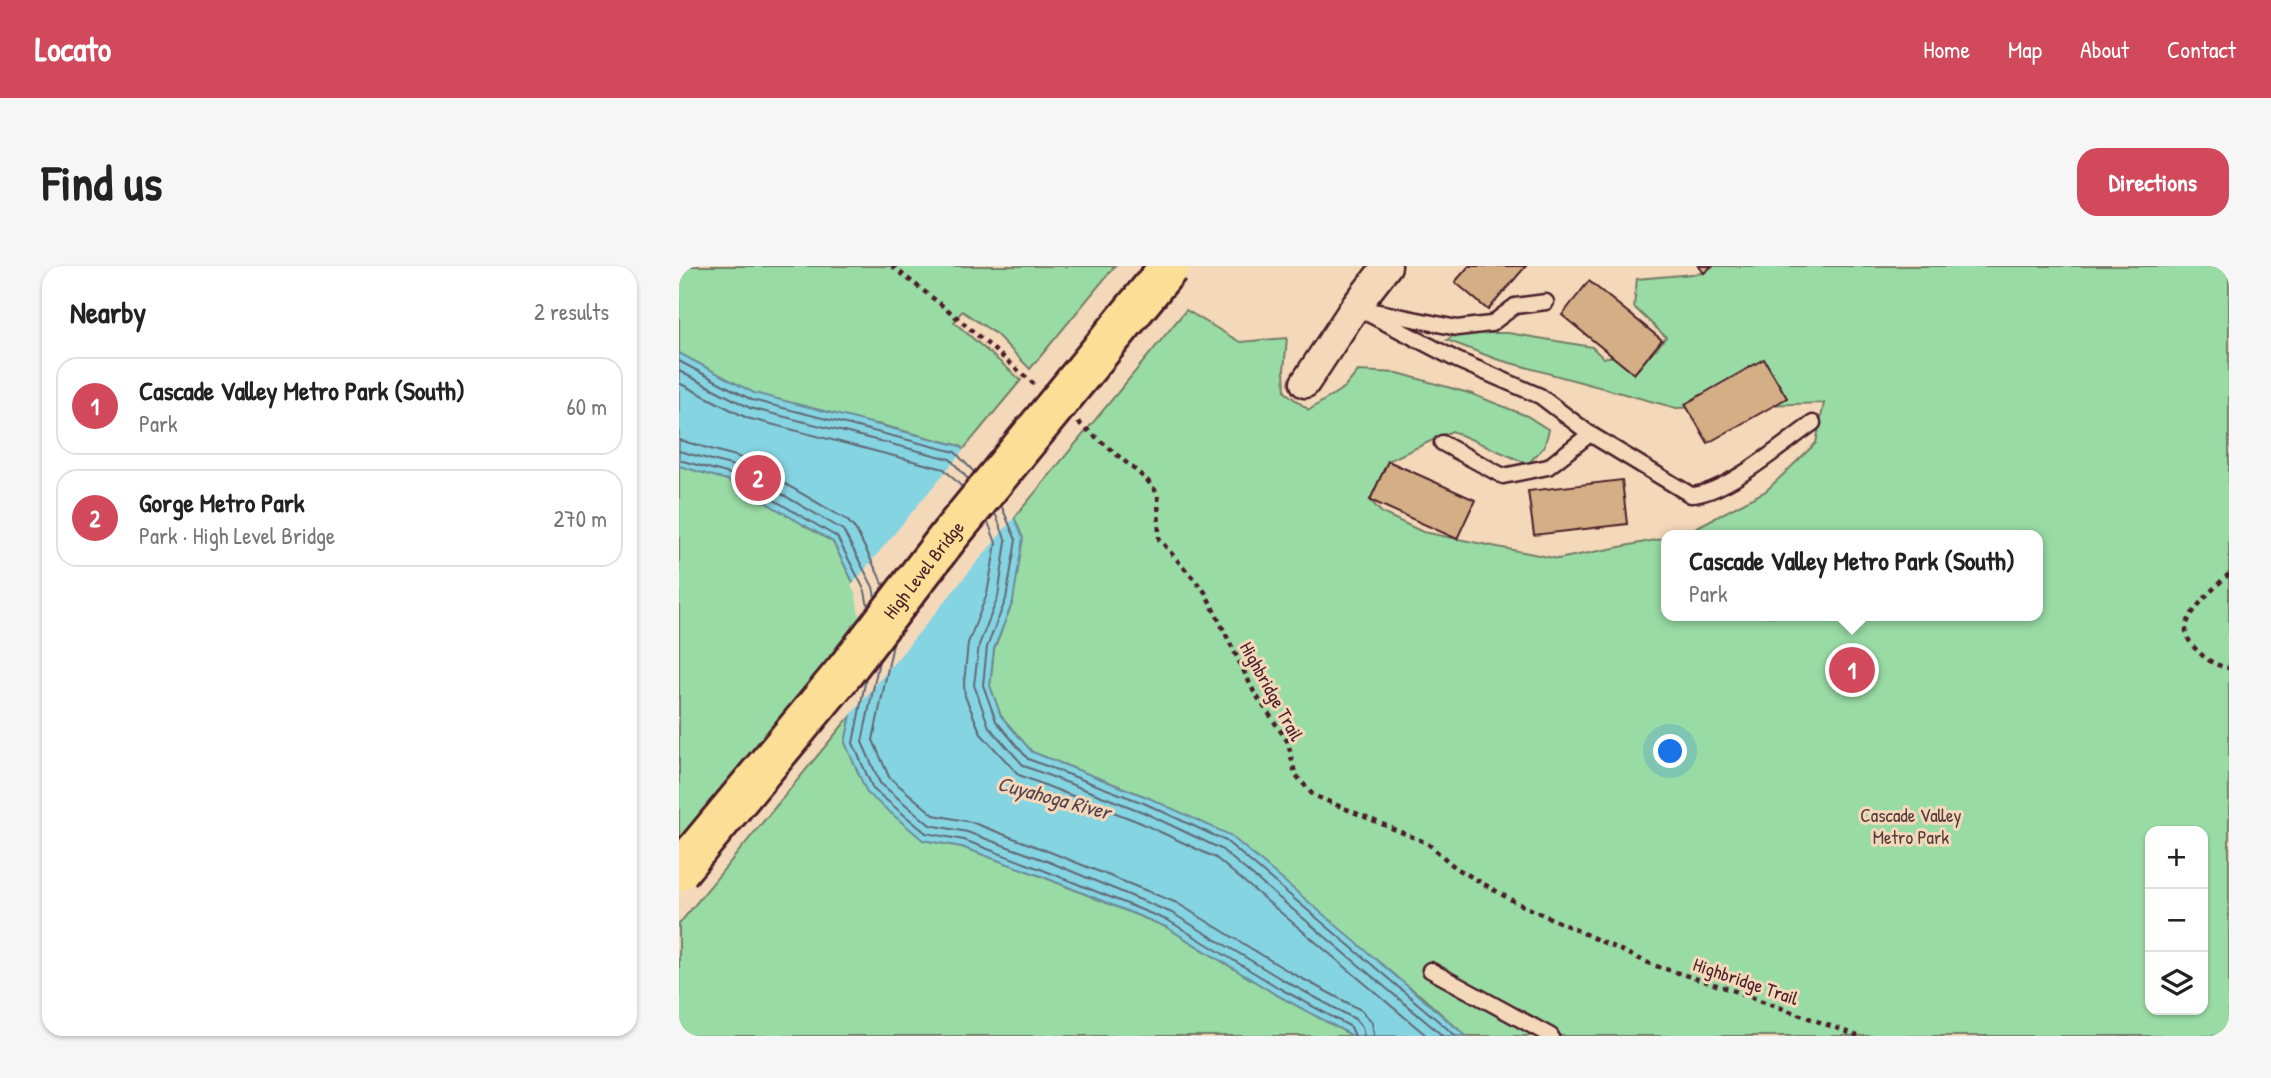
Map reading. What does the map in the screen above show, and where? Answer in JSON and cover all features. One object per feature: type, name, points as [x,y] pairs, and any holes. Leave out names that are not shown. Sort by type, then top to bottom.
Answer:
[{"type":"main road","name":"High Level Bridge","points":[[679,870],[845,671],[949,536],[1169,267]]},
{"type":"street","points":[[1305,383],[1355,307],[1387,266]]},
{"type":"lane","points":[[1355,307],[1457,328],[1491,324],[1515,306],[1546,302]]},
{"type":"lane","points":[[1355,307],[1457,360],[1540,396],[1590,434],[1691,495],[1705,494],[1722,486],[1813,423]]},
{"type":"lane","points":[[1442,443],[1503,476],[1548,467],[1590,434]]},
{"type":"lane","points":[[1430,970],[1551,1036]]},
{"type":"path","points":[[892,266],[1039,388]]},
{"type":"path","name":"Highbridge Trail","points":[[1069,414],[1147,480],[1158,494],[1159,539],[1205,592],[1254,692],[1288,741],[1295,774],[1313,795],[1427,843],[1456,868],[1515,902],[1653,965],[1732,990],[1858,1036]]},
{"type":"path","points":[[2229,574],[2193,613],[2185,632],[2193,647],[2204,657],[2218,666],[2229,668]]},
{"type":"green space","points":[[679,266],[1115,266],[1030,369],[996,334],[962,311],[954,322],[1021,380],[963,450],[960,446],[877,424],[803,525],[833,542],[859,594],[866,645],[679,870]]},
{"type":"green space","name":"Cascade Valley Metro Park","points":[[1712,266],[2229,266],[2229,1036],[1466,1036],[1420,995],[1149,798],[1032,752],[1001,716],[990,686],[994,649],[1013,601],[1014,518],[1186,310],[1240,342],[1287,338],[1285,392],[1309,410],[1345,387],[1358,371],[1398,373],[1472,394],[1527,416],[1549,430],[1544,447],[1528,464],[1452,431],[1388,461],[1370,500],[1382,513],[1423,532],[1558,559],[1661,539],[1661,621],[2043,621],[2043,530],[1692,530],[1766,491],[1816,443],[1824,403],[1676,408],[1496,359],[1447,340],[1458,333],[1508,333],[1592,347],[1603,358],[1656,349],[1666,337],[1634,307],[1637,279],[1704,273]]},
{"type":"green space","points":[[851,715],[845,743],[923,840],[962,847],[1166,927],[1275,994],[1353,1036],[679,1036],[679,924]]},
{"type":"water","name":"Cuyahoga River","points":[[679,353],[754,393],[960,446],[1005,496],[1023,538],[1013,601],[994,649],[990,686],[1001,716],[1032,752],[1149,798],[1230,835],[1466,1036],[1353,1036],[1275,994],[1166,927],[962,847],[923,840],[867,793],[845,743],[866,645],[859,594],[833,542],[727,480],[679,466]]},
{"type":"pier","points":[[965,448],[1008,494],[1017,514],[846,721],[863,644],[856,595],[851,586]]},
{"type":"building","points":[[1469,266],[1526,266],[1488,310],[1455,282]]},
{"type":"building","points":[[1698,266],[1712,266],[1704,273]]},
{"type":"building","points":[[1589,281],[1662,340],[1634,374],[1562,315]]},
{"type":"building","points":[[1764,359],[1787,398],[1708,443],[1685,404]]},
{"type":"building","points":[[1388,461],[1475,500],[1457,539],[1370,500]]},
{"type":"building","points":[[1622,480],[1627,524],[1534,535],[1528,491]]},
{"type":"place","name":"Gorge Metro Park","points":[[758,478]]},
{"type":"place","name":"Cascade Valley Metro Park (South)","points":[[1852,670]]}]
